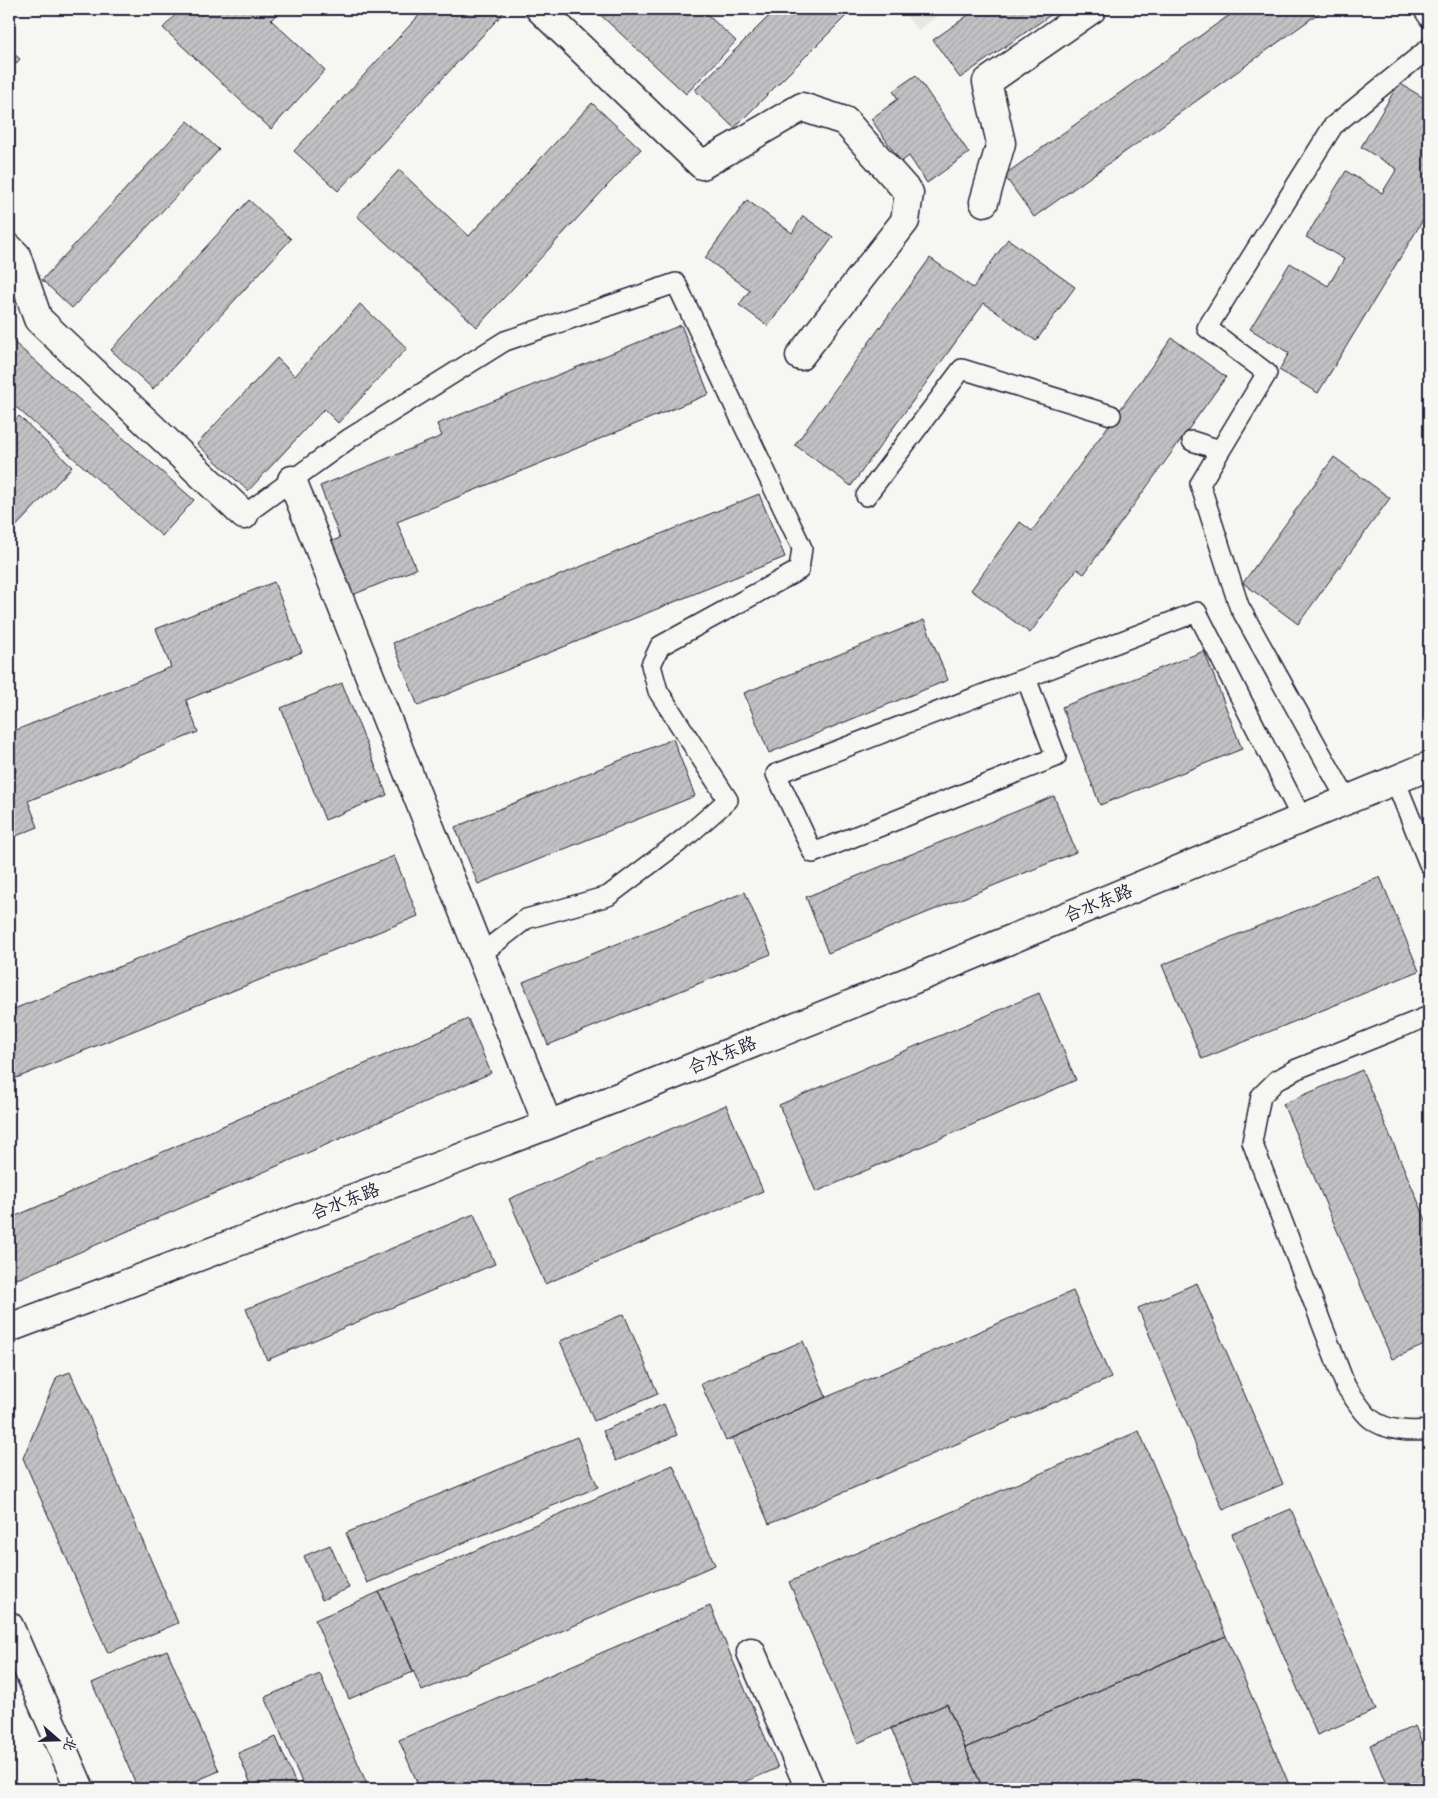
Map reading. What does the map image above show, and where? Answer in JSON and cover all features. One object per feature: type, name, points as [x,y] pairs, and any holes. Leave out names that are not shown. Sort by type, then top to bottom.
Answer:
[{"type":"street","points":[[540,9],[702,165],[802,107],[845,121],[909,193],[905,221],[800,356]]},
{"type":"street","points":[[984,202],[1001,143],[987,82],[1092,9]]},
{"type":"street","points":[[9,248],[16,255],[38,320],[244,515]]},
{"type":"street","points":[[292,480],[548,1125]]},
{"type":"street","name":"合水东路","points":[[9,1328],[548,1125],[932,972],[1429,766]]},
{"type":"street","points":[[9,1626],[80,1789]]},
{"type":"street","points":[[751,1652],[810,1789]]},
{"type":"lane","points":[[1422,9],[1429,18]]},
{"type":"lane","points":[[1347,800],[1239,606],[1200,484],[1267,373],[1207,328],[1333,126],[1429,48]]},
{"type":"lane","points":[[244,515],[350,438],[505,341],[676,283],[802,548],[799,570],[660,646],[651,665],[658,691],[728,800],[686,837],[608,896],[526,919],[481,954]]},
{"type":"lane","points":[[866,496],[962,369],[1111,415]]},
{"type":"lane","points":[[1192,441],[1220,450]]},
{"type":"lane","points":[[1026,678],[1056,756],[813,853],[776,774],[1197,612],[1302,819]]},
{"type":"lane","points":[[1395,780],[1429,864]]},
{"type":"lane","points":[[1429,1016],[1297,1069],[1276,1080],[1261,1096],[1252,1142],[1346,1387],[1371,1419],[1386,1427],[1416,1432],[1429,1430]]},
{"type":"shaded area","points":[[900,9],[948,9],[918,30]]},
{"type":"building","points":[[181,9],[281,9],[271,20],[325,70],[271,129],[163,28]]},
{"type":"building","points":[[425,9],[507,9],[338,191],[294,151]]},
{"type":"building","points":[[594,9],[701,9],[736,41],[686,94]]},
{"type":"building","points":[[776,9],[845,9],[849,13],[734,128],[695,90]]},
{"type":"building","points":[[977,9],[1059,9],[960,78],[933,40]]},
{"type":"building","points":[[1238,9],[1321,9],[1322,11],[1034,217],[1004,175]]},
{"type":"building","points":[[9,49],[20,59],[9,72]]},
{"type":"building","points":[[916,75],[969,153],[927,183],[909,156],[901,162],[871,119],[898,99],[893,91]]},
{"type":"building","points":[[1399,83],[1429,101],[1429,210],[1318,393],[1279,370],[1289,353],[1250,329],[1290,263],[1328,286],[1344,259],[1306,237],[1346,171],[1382,193],[1397,169],[1361,147]]},
{"type":"building","points":[[592,103],[641,149],[477,327],[357,216],[399,170],[469,236]]},
{"type":"building","points":[[188,121],[219,150],[72,308],[42,280]]},
{"type":"building","points":[[249,200],[291,239],[153,389],[111,350]]},
{"type":"building","points":[[747,200],[792,233],[803,216],[833,237],[768,326],[739,305],[750,290],[705,258]]},
{"type":"building","points":[[1008,239],[1075,287],[1036,341],[984,303],[851,486],[795,445],[930,258],[973,288]]},
{"type":"building","points":[[360,304],[407,348],[338,423],[324,409],[248,491],[197,444],[277,358],[295,376]]},
{"type":"building","points":[[681,325],[709,394],[397,522],[416,569],[345,598],[324,544],[340,538],[320,486],[442,436],[437,424]]},
{"type":"building","points":[[9,338],[194,500],[162,536],[9,401]]},
{"type":"building","points":[[1172,338],[1226,377],[1084,574],[1077,569],[1030,633],[971,590],[1020,522],[1032,531]]},
{"type":"building","points":[[19,416],[72,467],[9,534],[9,426]]},
{"type":"building","points":[[1334,457],[1390,498],[1298,624],[1243,583]]},
{"type":"building","points":[[759,494],[785,557],[418,706],[393,643]]},
{"type":"building","points":[[274,582],[302,652],[186,700],[198,732],[28,801],[38,827],[9,839],[9,774],[16,771],[9,754],[9,733],[171,667],[156,629]]},
{"type":"building","points":[[924,620],[948,680],[769,753],[744,693]]},
{"type":"building","points":[[1204,651],[1242,749],[1100,805],[1062,707]]},
{"type":"building","points":[[342,683],[387,795],[325,820],[281,708]]},
{"type":"building","points":[[673,739],[695,796],[478,884],[455,827]]},
{"type":"building","points":[[1054,796],[1076,852],[828,953],[806,897]]},
{"type":"building","points":[[394,856],[418,916],[9,1081],[9,1011]]},
{"type":"building","points":[[1380,877],[1419,971],[1202,1059],[1162,965]]},
{"type":"building","points":[[745,892],[771,954],[548,1045],[523,982]]},
{"type":"building","points":[[1039,993],[1076,1080],[816,1192],[779,1105]]},
{"type":"building","points":[[468,1019],[491,1073],[20,1278],[9,1279],[9,1219]]},
{"type":"building","points":[[1362,1070],[1429,1227],[1429,1343],[1392,1359],[1283,1104]]},
{"type":"building","points":[[726,1105],[763,1191],[545,1284],[509,1199]]},
{"type":"building","points":[[474,1214],[495,1264],[267,1360],[246,1309]]},
{"type":"building","points":[[1197,1283],[1283,1484],[1223,1510],[1138,1308]]},
{"type":"building","points":[[1073,1291],[1111,1378],[769,1524],[732,1438]]},
{"type":"building","points":[[624,1314],[658,1394],[594,1421],[560,1341]]},
{"type":"building","points":[[803,1341],[826,1397],[726,1441],[701,1384]]},
{"type":"building","points":[[70,1372],[178,1623],[108,1653],[23,1458],[57,1377]]},
{"type":"building","points":[[664,1404],[677,1435],[616,1461],[603,1431]]},
{"type":"building","points":[[1139,1431],[1226,1636],[965,1748],[947,1704],[858,1743],[789,1582]]},
{"type":"building","points":[[577,1437],[598,1487],[367,1583],[346,1533]]},
{"type":"building","points":[[673,1465],[715,1565],[422,1691],[379,1592]]},
{"type":"building","points":[[1291,1509],[1376,1710],[1317,1735],[1232,1534]]},
{"type":"building","points":[[330,1545],[349,1588],[322,1600],[304,1556]]},
{"type":"building","points":[[379,1592],[413,1672],[349,1699],[315,1620]]},
{"type":"building","points":[[710,1606],[778,1768],[728,1789],[420,1789],[399,1740]]},
{"type":"building","points":[[1226,1636],[1291,1789],[983,1789],[965,1748]]},
{"type":"building","points":[[167,1650],[219,1771],[177,1789],[138,1789],[92,1683]]},
{"type":"building","points":[[320,1674],[369,1789],[305,1789],[265,1697]]},
{"type":"building","points":[[947,1704],[983,1789],[917,1789],[891,1728]]},
{"type":"building","points":[[1415,1726],[1429,1759],[1429,1789],[1388,1789],[1370,1745]]},
{"type":"building","points":[[276,1737],[298,1789],[253,1789],[238,1753]]}]
